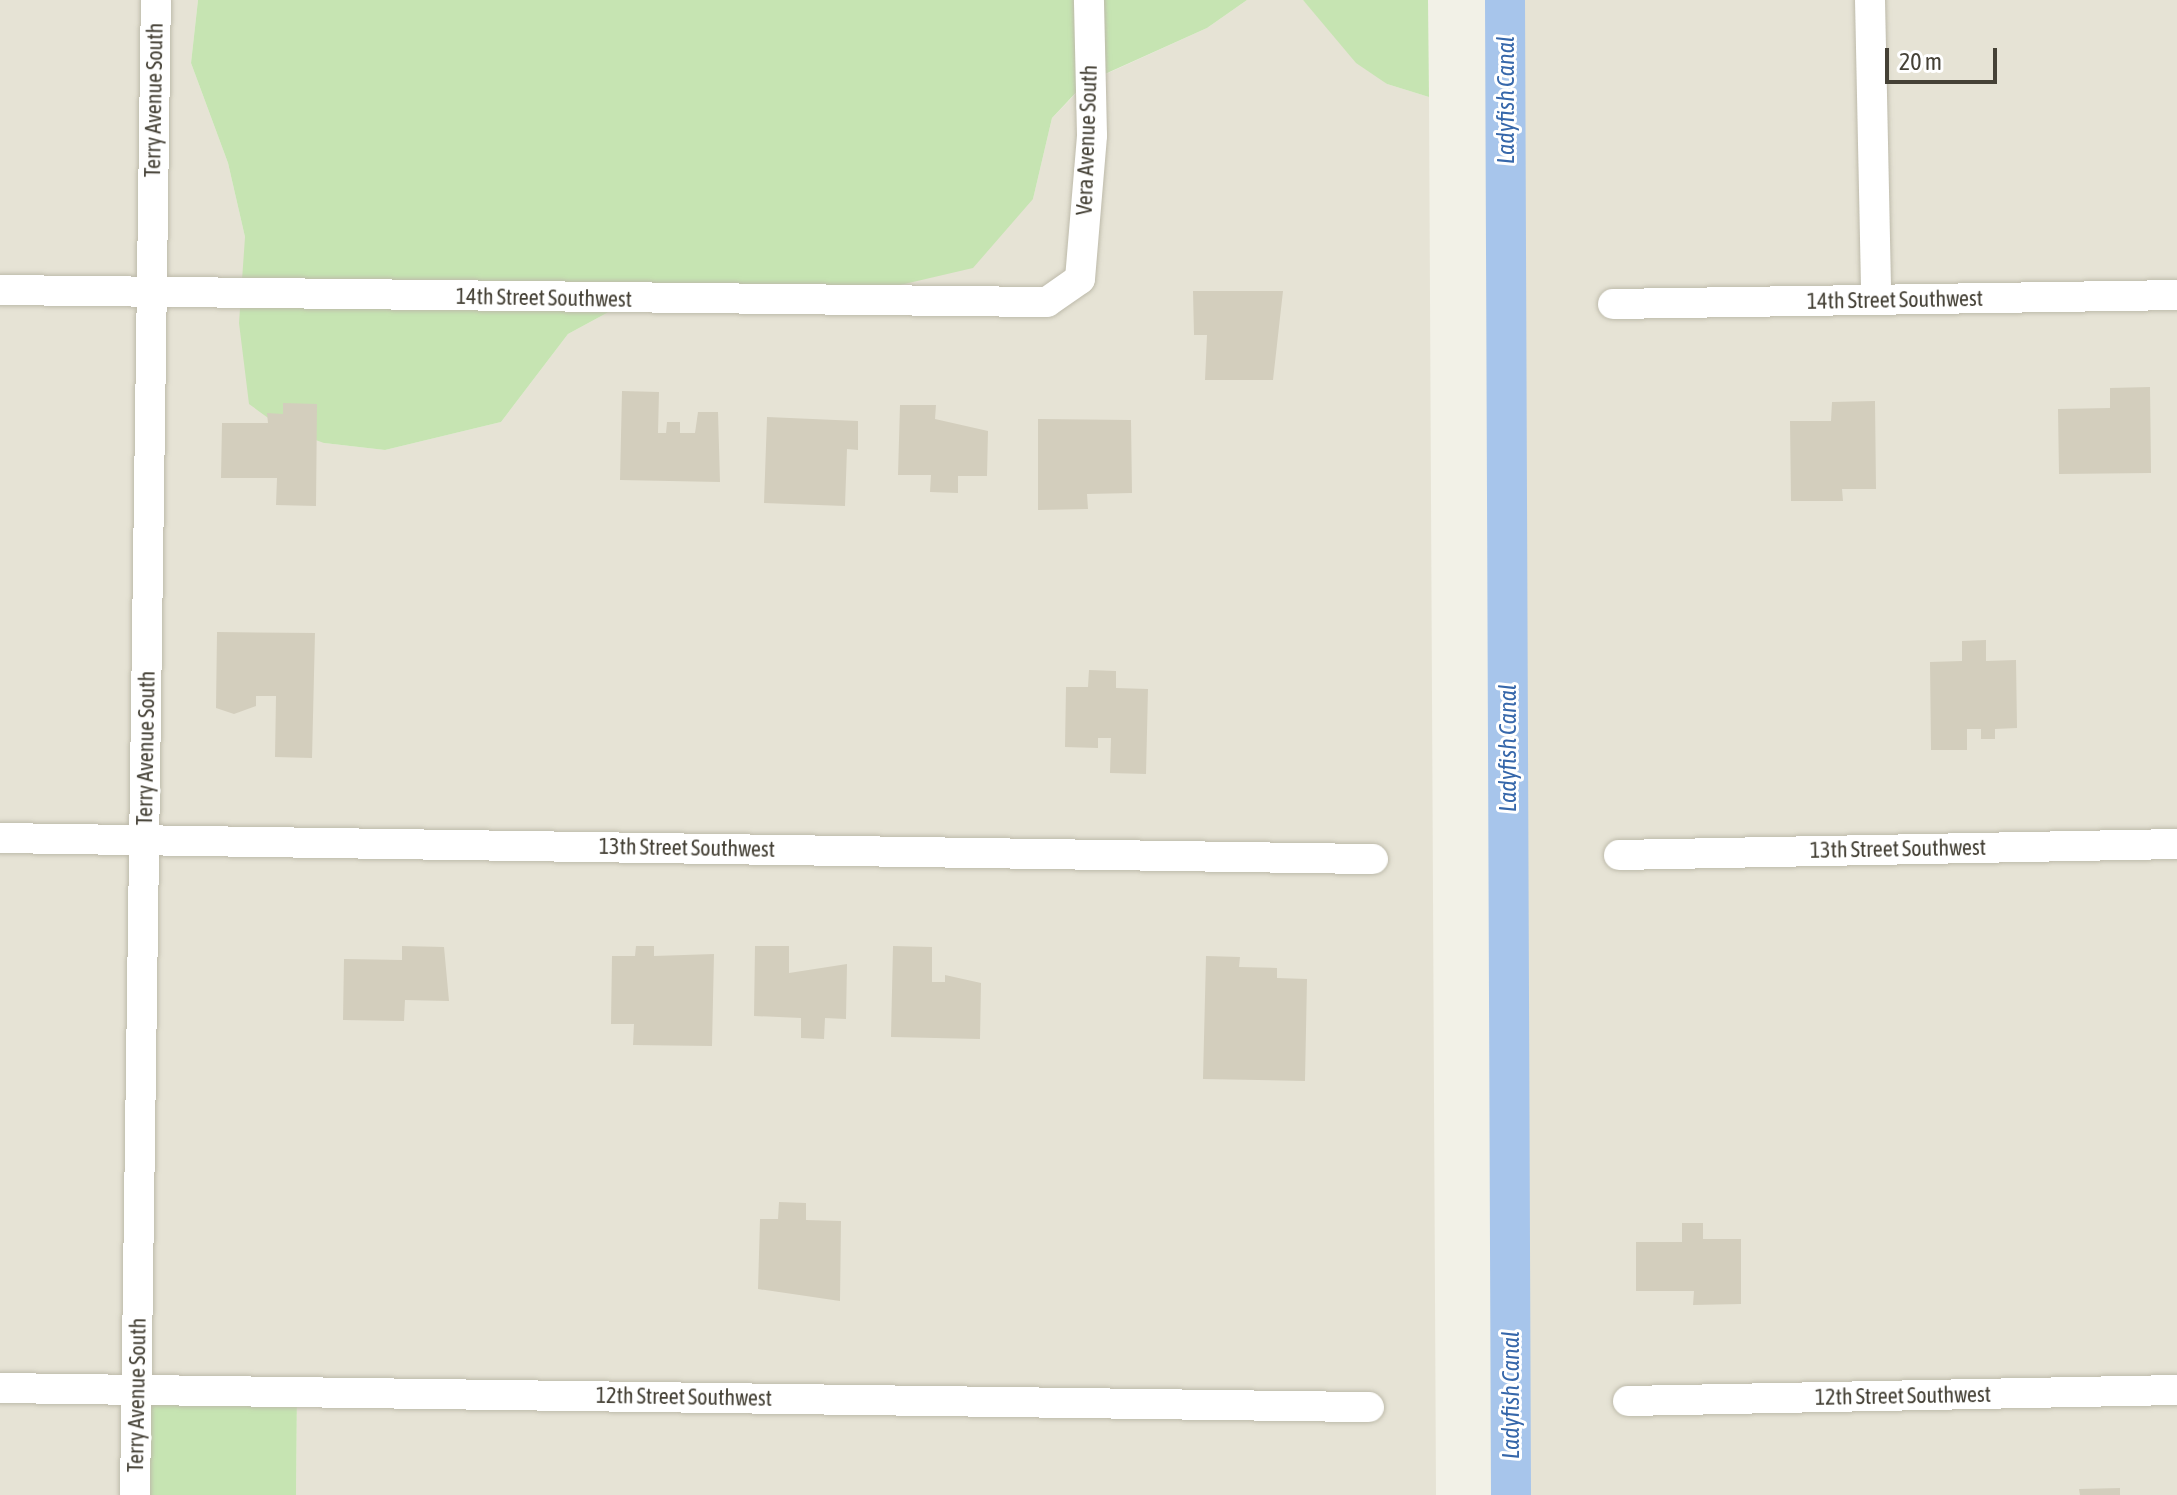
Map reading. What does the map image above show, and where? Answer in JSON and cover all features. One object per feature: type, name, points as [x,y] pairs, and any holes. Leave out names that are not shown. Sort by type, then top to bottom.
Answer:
[{"type":"street","name":"Terry Avenue South","points":[[135,1495],[156,0]]},
{"type":"street","name":"Vera Avenue South","points":[[1080,279],[1092,135],[1089,0]]},
{"type":"street","points":[[1870,0],[1876,298]]},
{"type":"street","name":"14th Street Southwest","points":[[0,290],[1047,302],[1080,279]]},
{"type":"street","name":"14th Street Southwest","points":[[1613,304],[2177,295]]},
{"type":"street","name":"13th Street Southwest","points":[[0,838],[1373,859]]},
{"type":"street","name":"13th Street Southwest","points":[[1619,855],[2177,844]]},
{"type":"street","name":"12th Street Southwest","points":[[0,1388],[1369,1407]]},
{"type":"street","name":"12th Street Southwest","points":[[1628,1401],[2177,1390]]},
{"type":"shaded area","points":[[0,0],[198,0],[191,63],[228,163],[245,237],[245,283],[324,443],[385,450],[501,422],[568,334],[640,295],[1033,199],[1052,118],[1086,83],[1207,28],[1247,0],[1303,0],[1387,84],[1429,97],[1436,1495],[296,1495],[297,1392],[137,1495],[0,1495]]},
{"type":"shaded area","points":[[1517,0],[2177,0],[2177,1495],[1526,1495]]},
{"type":"green space","points":[[198,0],[1247,0],[1207,28],[1085,83],[1052,118],[1033,199],[973,268],[870,292],[640,295],[568,334],[501,422],[385,450],[324,443],[282,428],[249,404],[239,323],[245,237],[228,163],[191,63]]},
{"type":"green space","points":[[1303,0],[1428,0],[1429,97],[1387,84],[1356,63]]},
{"type":"green space","points":[[138,1375],[297,1392],[296,1495],[137,1495]]},
{"type":"building","points":[[1193,291],[1283,291],[1273,380],[1205,380],[1207,335],[1194,335]]},
{"type":"building","points":[[2150,387],[2151,473],[2059,474],[2058,409],[2110,408],[2110,388]]},
{"type":"building","points":[[622,391],[659,392],[658,433],[666,433],[667,422],[680,422],[680,433],[695,433],[698,412],[718,412],[720,482],[620,480]]},
{"type":"building","points":[[1875,401],[1876,489],[1842,489],[1843,501],[1791,501],[1790,421],[1831,421],[1832,402]]},
{"type":"building","points":[[283,403],[317,404],[316,506],[276,505],[277,478],[221,478],[222,423],[268,423],[267,413],[283,414]]},
{"type":"building","points":[[900,405],[936,405],[935,419],[988,431],[987,476],[958,476],[958,493],[930,492],[931,475],[898,475]]},
{"type":"building","points":[[767,417],[858,421],[858,450],[847,449],[845,506],[764,503]]},
{"type":"building","points":[[1038,419],[1131,420],[1132,493],[1087,494],[1088,509],[1038,510]]},
{"type":"building","points":[[217,632],[315,633],[312,758],[275,757],[276,696],[256,696],[256,706],[234,714],[216,708]]},
{"type":"building","points":[[1986,640],[1986,661],[2016,660],[2017,728],[1995,729],[1995,739],[1981,739],[1981,729],[1967,729],[1967,750],[1931,750],[1930,662],[1962,661],[1962,641]]},
{"type":"building","points":[[1089,670],[1116,671],[1116,688],[1148,689],[1146,774],[1110,773],[1111,738],[1098,738],[1098,748],[1065,747],[1066,687],[1088,687]]},
{"type":"building","points":[[402,946],[444,947],[449,1001],[405,1000],[404,1021],[343,1020],[344,959],[402,960]]},
{"type":"building","points":[[636,946],[654,946],[654,956],[714,954],[712,1046],[633,1045],[634,1024],[611,1024],[612,956],[635,956]]},
{"type":"building","points":[[755,946],[789,946],[789,973],[847,964],[846,1019],[825,1018],[824,1039],[801,1038],[801,1018],[754,1016]]},
{"type":"building","points":[[893,946],[932,947],[932,982],[945,982],[945,975],[981,983],[980,1039],[891,1037]]},
{"type":"building","points":[[1206,956],[1240,957],[1239,967],[1277,968],[1277,978],[1307,979],[1305,1081],[1203,1079]]},
{"type":"building","points":[[779,1202],[806,1203],[806,1220],[841,1221],[840,1301],[758,1289],[760,1219],[778,1219]]},
{"type":"building","points":[[1682,1223],[1703,1223],[1703,1239],[1741,1239],[1741,1304],[1693,1305],[1694,1291],[1636,1291],[1636,1242],[1682,1242]]},
{"type":"building","points":[[2120,1488],[2120,1495],[2080,1495],[2079,1489]]},
{"type":"waterway","name":"Ladyfish Canal","points":[[1505,0],[1511,1495]]}]
